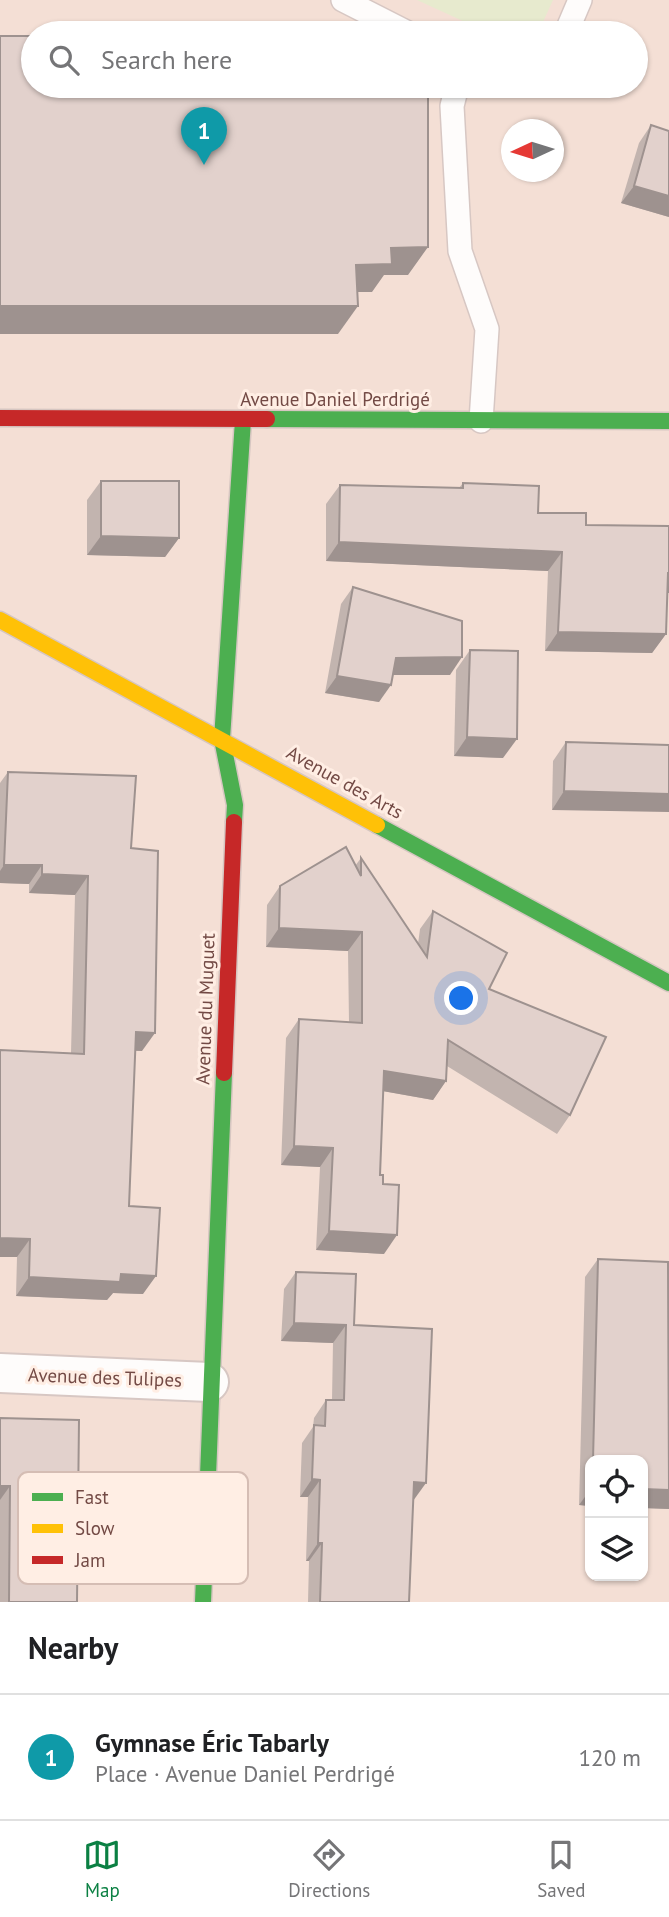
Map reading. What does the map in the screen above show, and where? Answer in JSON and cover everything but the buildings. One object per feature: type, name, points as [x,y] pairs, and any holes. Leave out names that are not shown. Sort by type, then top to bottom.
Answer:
[{"type":"street","name":"Avenue Daniel Perdrigé","points":[[0,418],[669,421]]},
{"type":"street","name":"Avenue du Muguet","points":[[209,1472],[209,1382],[234,805],[222,739],[243,420]]},
{"type":"street","name":"Avenue des Arts","points":[[0,620],[669,983]]},
{"type":"street","name":"Avenue des Tulipes","points":[[0,1373],[209,1382]]},
{"type":"street","name":"Avenue du Muguet","points":[[203,1602],[204,1584]]},
{"type":"lane","points":[[344,0],[385,21]]},
{"type":"lane","points":[[571,21],[580,0]]},
{"type":"lane","points":[[454,98],[452,106],[460,251],[487,329],[481,421]]},
{"type":"shaded area","points":[[0,0],[669,0],[669,1602],[0,1602]]},
{"type":"green space","points":[[417,0],[553,0],[543,21],[463,21]]},
{"type":"traffic: fast","points":[[267,419],[669,421]]},
{"type":"traffic: fast","points":[[234,822],[235,805],[222,739],[243,420]]},
{"type":"traffic: fast","points":[[377,825],[669,983]]},
{"type":"traffic: fast","points":[[208,1472],[224,1073]]},
{"type":"traffic: fast","points":[[203,1602],[204,1584]]},
{"type":"traffic: slow","points":[[0,620],[377,825]]},
{"type":"traffic: jam","points":[[0,418],[267,419]]},
{"type":"traffic: jam","points":[[224,1073],[234,822]]},
{"type":"place","name":"Gymnase Éric Tabarly","points":[[204,165]]}]
